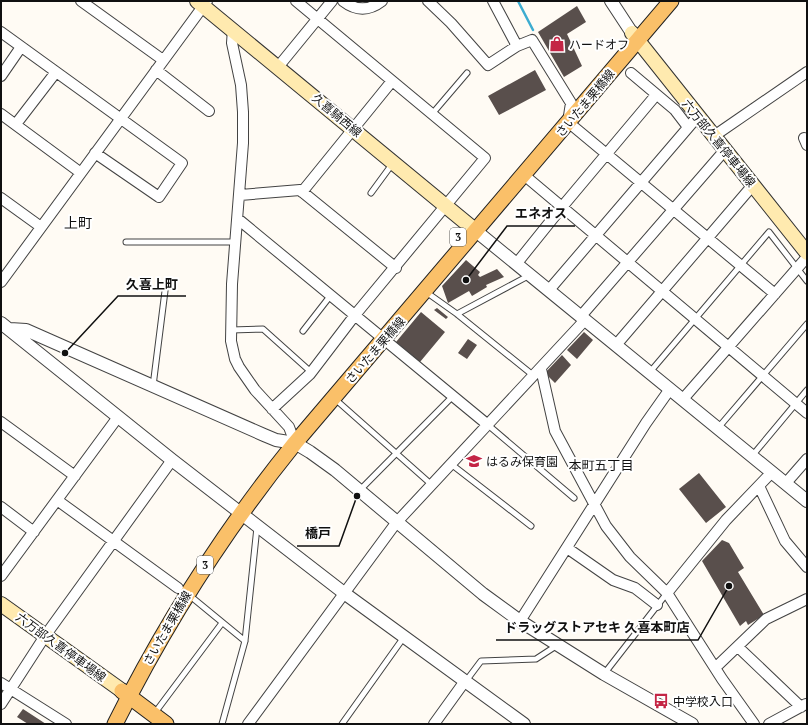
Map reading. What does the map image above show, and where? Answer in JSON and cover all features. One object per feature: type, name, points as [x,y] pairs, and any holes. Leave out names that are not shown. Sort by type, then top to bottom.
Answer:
[{"type":"main road","name":"さいたま栗橋線","points":[[104,724],[125,693],[182,590],[237,510],[291,440],[473,228],[524,175],[568,122],[635,37],[659,1]]},
{"type":"main road","name":"さいたま栗橋線","points":[[291,440],[334,398],[381,337],[425,291],[571,103],[671,1]]},
{"type":"main road","name":"久喜騎西線","points":[[202,3],[473,228]]},
{"type":"main road","name":"六万部久喜停車場線","points":[[635,37],[807,253]]},
{"type":"main road","name":"六万部久喜停車場線","points":[[1,604],[125,693]]},
{"type":"main road","name":"さいたま栗橋線","points":[[115,724],[125,693]]},
{"type":"main road","points":[[125,693],[166,724]]},
{"type":"street","points":[[82,1],[163,60]]},
{"type":"street","points":[[272,409],[311,372],[355,315],[396,268],[486,158],[296,1]]},
{"type":"street","points":[[278,67],[332,1]]},
{"type":"street","points":[[343,1],[355,8],[369,9],[382,1]]},
{"type":"street","points":[[428,1],[451,23],[488,65],[517,46],[532,40],[571,103],[568,122],[775,294]]},
{"type":"street","points":[[493,1],[517,46]]},
{"type":"street","points":[[611,1],[635,37]]},
{"type":"street","points":[[1,282],[156,70],[202,3]]},
{"type":"street","points":[[233,29],[232,43],[240,79],[243,112],[240,195],[232,284],[230,330],[233,351],[239,367],[272,409],[289,427],[291,440]]},
{"type":"street","points":[[1,32],[182,163],[159,197],[95,153]]},
{"type":"street","points":[[1,76],[21,47]]},
{"type":"street","points":[[156,70],[209,110]]},
{"type":"street","points":[[16,124],[56,72]]},
{"type":"street","points":[[714,136],[807,72]]},
{"type":"street","points":[[631,74],[675,110],[688,127]]},
{"type":"street","points":[[302,192],[392,81]]},
{"type":"street","points":[[517,263],[562,207],[656,96]]},
{"type":"street","points":[[1,114],[81,173]]},
{"type":"street","points":[[549,290],[698,116]]},
{"type":"street","points":[[248,724],[396,523],[538,373],[628,262],[725,150]]},
{"type":"street","points":[[524,175],[807,413]]},
{"type":"street","points":[[616,345],[753,185]]},
{"type":"street","points":[[240,195],[300,190],[396,268]]},
{"type":"street","points":[[1,198],[41,227]]},
{"type":"street","points":[[238,219],[488,425]]},
{"type":"street","points":[[473,228],[807,501]]},
{"type":"street","points":[[683,399],[807,257]]},
{"type":"street","points":[[5,326],[26,330],[264,435],[291,440],[335,470],[396,523],[483,594],[558,645],[683,722]]},
{"type":"street","points":[[5,326],[172,460],[344,593],[524,724]]},
{"type":"street","points":[[538,373],[555,431],[606,526],[630,558],[667,593],[715,668],[754,724]]},
{"type":"street","points":[[520,620],[595,505],[646,423],[670,389]]},
{"type":"street","points":[[1,576],[118,417]]},
{"type":"street","points":[[1,422],[75,476]]},
{"type":"street","points":[[786,483],[807,459]]},
{"type":"street","points":[[1,704],[45,636],[172,460]]},
{"type":"street","points":[[667,593],[726,520],[772,472]]},
{"type":"street","points":[[759,486],[785,542],[807,567]]},
{"type":"street","points":[[57,500],[182,590]]},
{"type":"street","points":[[1,508],[34,532]]},
{"type":"street","points":[[567,548],[613,580],[635,588],[657,605]]},
{"type":"street","points":[[715,668],[766,619],[807,599]]},
{"type":"street","points":[[738,647],[804,705],[769,724]]},
{"type":"street","points":[[434,724],[466,682]]},
{"type":"street","points":[[1,683],[66,724]]},
{"type":"lane","points":[[432,114],[467,73]]},
{"type":"lane","points":[[371,193],[393,162]]},
{"type":"lane","points":[[650,372],[769,232],[796,269],[807,281]]},
{"type":"lane","points":[[126,242],[236,242]]},
{"type":"lane","points":[[457,314],[530,275]]},
{"type":"lane","points":[[153,387],[165,291]]},
{"type":"lane","points":[[425,291],[538,373]]},
{"type":"lane","points":[[302,331],[331,295]]},
{"type":"lane","points":[[718,428],[807,324]]},
{"type":"lane","points":[[230,330],[263,329],[311,372]]},
{"type":"lane","points":[[752,456],[807,390]]},
{"type":"lane","points":[[360,491],[453,396]]},
{"type":"lane","points":[[334,398],[432,484]]},
{"type":"lane","points":[[488,425],[574,498]]},
{"type":"lane","points":[[451,464],[531,526]]},
{"type":"lane","points":[[222,724],[244,641],[257,526]]},
{"type":"lane","points":[[182,590],[244,641]]},
{"type":"lane","points":[[604,674],[667,593]]},
{"type":"lane","points":[[153,715],[222,623]]},
{"type":"lane","points":[[342,724],[404,637]]},
{"type":"lane","points":[[466,682],[481,661],[536,659],[558,645]]},
{"type":"building","points":[[577,6],[586,22],[567,34],[582,66],[564,77],[538,32]]},
{"type":"building","points":[[535,70],[546,90],[499,115],[488,96]]},
{"type":"building","points":[[466,260],[480,272],[478,275],[480,277],[497,269],[504,277],[486,285],[487,287],[472,296],[469,291],[448,303],[442,286]]},
{"type":"building","points":[[437,308],[448,317],[446,319],[434,310]]},
{"type":"building","points":[[421,312],[445,332],[420,362],[396,342]]},
{"type":"building","points":[[584,332],[593,340],[577,359],[567,350]]},
{"type":"building","points":[[468,339],[477,345],[467,359],[458,353]]},
{"type":"building","points":[[562,355],[571,365],[555,383],[545,373]]},
{"type":"building","points":[[699,473],[726,507],[706,523],[679,489]]},
{"type":"building","points":[[722,540],[729,543],[744,568],[738,572],[764,615],[748,625],[746,621],[740,626],[702,561]]},
{"type":"building","points":[[23,709],[46,724],[28,724],[17,717]]},
{"type":"waterway","points":[[518,1],[533,30]]},
{"type":"place","name":"ハードオフ","points":[[557,44]]},
{"type":"place","name":"エネオス","points":[[466,280]]},
{"type":"place","name":"久喜上町","points":[[65,353]]},
{"type":"place","name":"はるみ保育園","points":[[474,461]]},
{"type":"place","name":"橋戸","points":[[357,496]]},
{"type":"place","name":"ドラッグストアセキ 久喜本町店","points":[[729,586]]},
{"type":"place","name":"中学校入口","points":[[661,701]]},
{"type":"district","name":"上町","points":[[78,222]]},
{"type":"district","name":"本町五丁目","points":[[601,465]]}]
